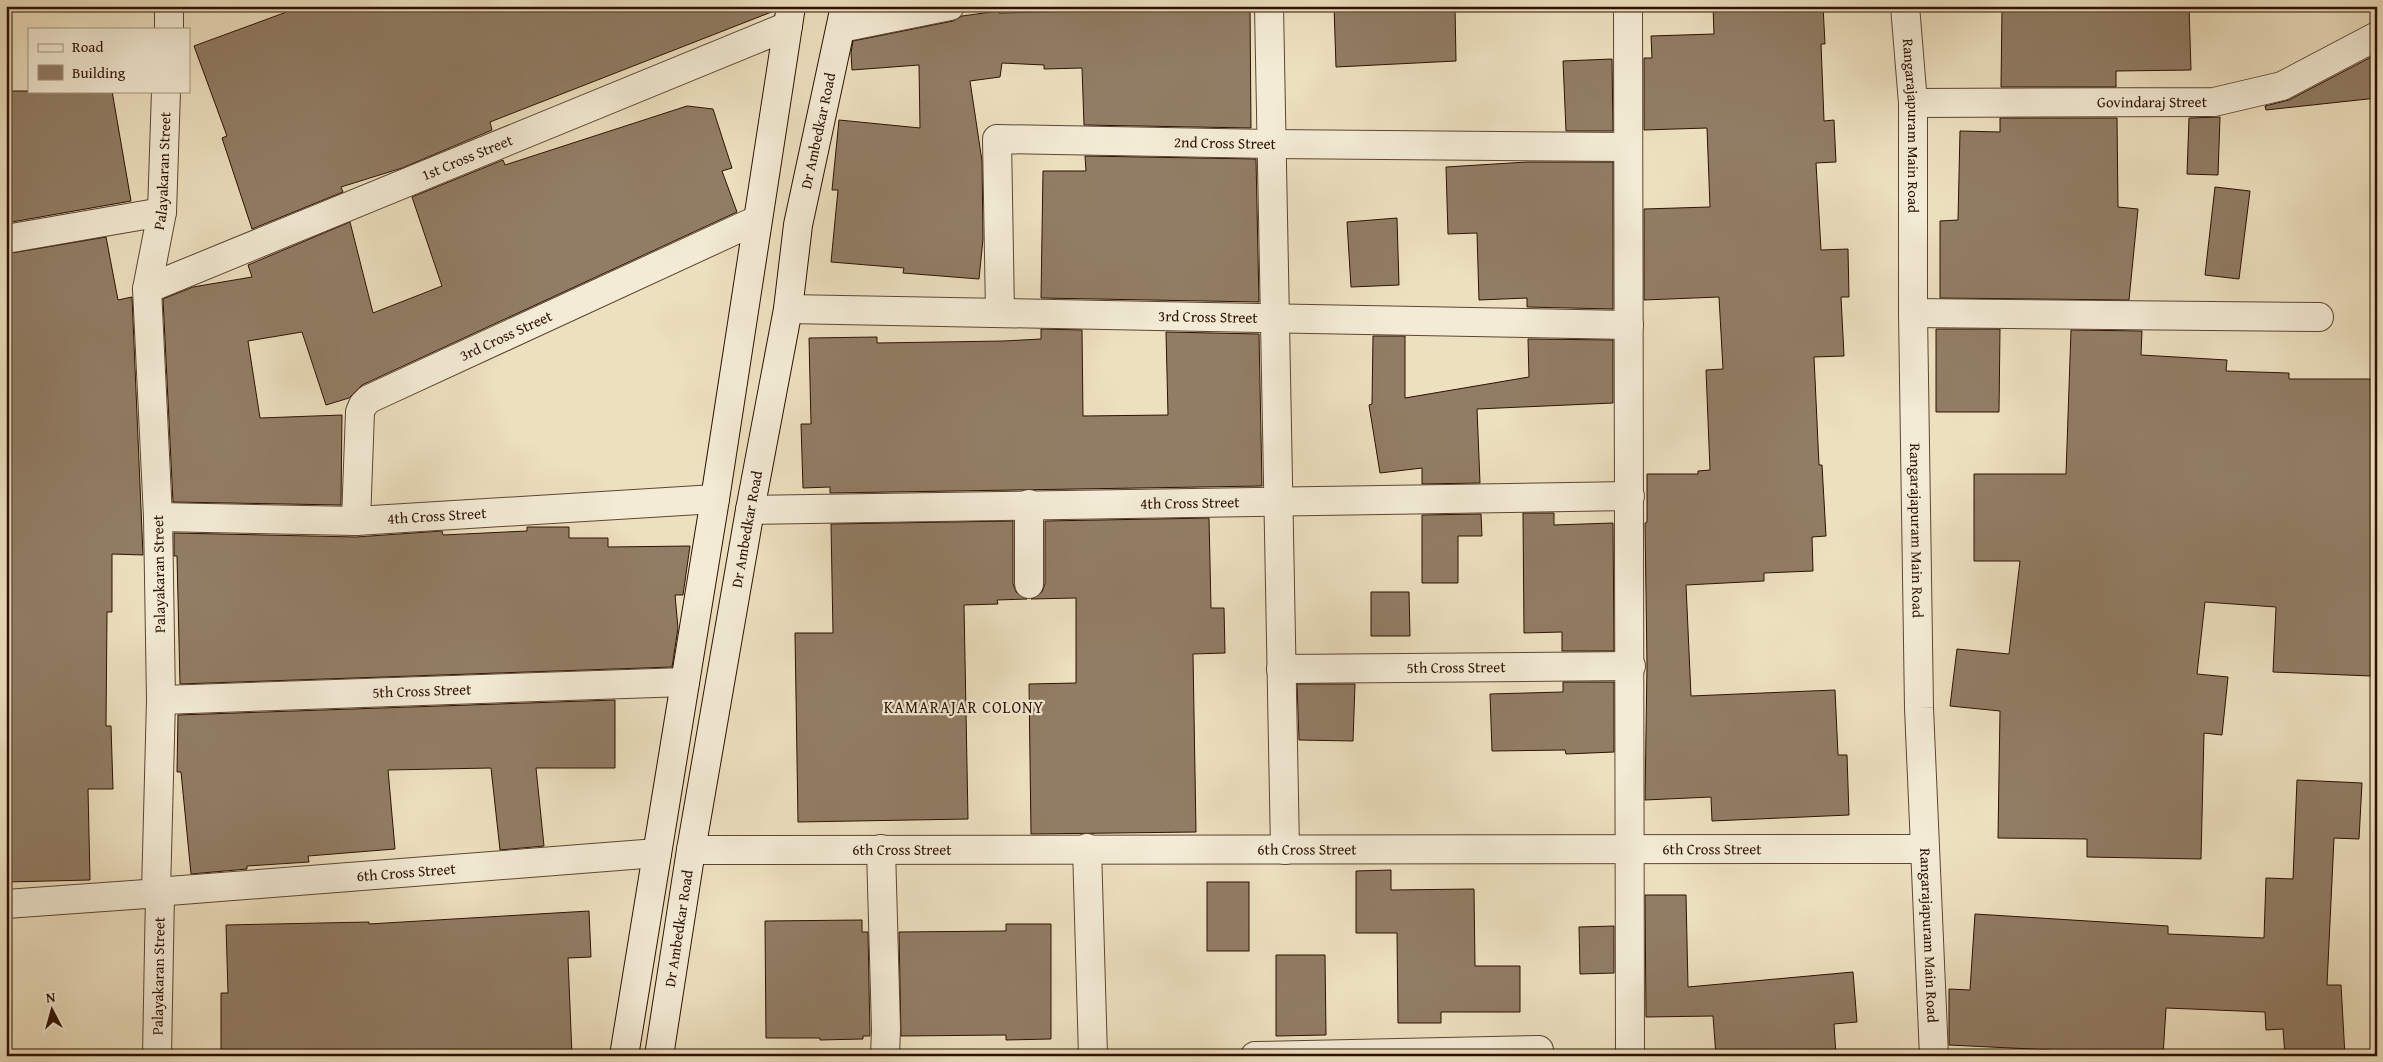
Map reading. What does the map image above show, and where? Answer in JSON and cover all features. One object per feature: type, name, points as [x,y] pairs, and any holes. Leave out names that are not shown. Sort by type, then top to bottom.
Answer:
[{"type":"street","points":[[169,28],[170,6]]},
{"type":"street","points":[[843,17],[950,6]]},
{"type":"street","points":[[1269,6],[1284,850]]},
{"type":"street","points":[[1628,6],[1631,666],[1630,1056]]},
{"type":"street","name":"Rangarajapuram Main Road","points":[[1905,6],[1913,103],[1913,313],[1919,698],[1934,1056]]},
{"type":"street","points":[[624,1056],[715,499],[789,16]]},
{"type":"street","name":"1st Cross Street","points":[[147,289],[789,16]]},
{"type":"street","name":"Dr Ambedkar Road","points":[[660,1056],[691,850],[750,510],[788,309],[798,226],[843,17]]},
{"type":"street","name":"Govindaraj Street","points":[[1913,103],[2214,102],[2282,86],[2377,36]]},
{"type":"street","name":"Palayakaran Street","points":[[158,1056],[160,700],[158,517],[147,289],[162,212],[166,92]]},
{"type":"street","name":"2nd Cross Street","points":[[1000,313],[997,139],[1271,144],[1628,147]]},
{"type":"street","points":[[6,239],[162,212]]},
{"type":"street","name":"3rd Cross Street","points":[[356,521],[360,412],[363,405],[369,399],[757,220]]},
{"type":"street","name":"3rd Cross Street","points":[[788,309],[1629,325]]},
{"type":"street","points":[[1913,313],[2319,317]]},
{"type":"street","name":"4th Cross Street","points":[[750,510],[1278,500],[1630,496]]},
{"type":"street","name":"4th Cross Street","points":[[158,517],[356,521],[715,499]]},
{"type":"street","points":[[1029,504],[1029,584]]},
{"type":"street","name":"5th Cross Street","points":[[1281,669],[1631,666]]},
{"type":"street","name":"5th Cross Street","points":[[160,700],[685,682]]},
{"type":"street","points":[[1087,848],[1093,1056]]},
{"type":"street","name":"6th Cross Street","points":[[691,850],[1087,848],[1284,850],[1924,849]]},
{"type":"street","points":[[880,849],[886,1029],[884,1056]]},
{"type":"street","name":"6th Cross Street","points":[[6,904],[657,853]]},
{"type":"street","points":[[1256,1056],[1539,1050]]},
{"type":"building","points":[[303,6],[775,6],[774,11],[490,122],[492,130],[402,168],[341,187],[343,192],[252,229],[222,138],[227,136],[194,46]]},
{"type":"building","points":[[1084,6],[1250,6],[1251,128],[1084,125],[1082,68],[1044,69],[1044,65],[1002,63],[1000,77],[970,81],[982,161],[983,239],[979,279],[903,273],[904,268],[831,262],[838,190],[832,190],[839,120],[920,128],[919,65],[852,70],[851,53],[853,41],[953,21],[962,16],[999,11],[999,13],[1084,11]]},
{"type":"building","points":[[1334,6],[1455,6],[1456,61],[1336,67]]},
{"type":"building","points":[[1713,6],[1823,6],[1825,44],[1821,44],[1824,121],[1834,120],[1836,162],[1816,163],[1821,250],[1848,249],[1849,297],[1841,297],[1844,356],[1814,357],[1819,465],[1822,465],[1826,536],[1812,537],[1813,571],[1764,573],[1764,581],[1686,585],[1691,696],[1835,690],[1838,755],[1847,755],[1849,815],[1712,821],[1711,797],[1645,800],[1647,665],[1645,523],[1647,522],[1647,474],[1698,474],[1698,471],[1710,470],[1706,370],[1723,369],[1719,297],[1644,300],[1644,209],[1710,207],[1707,128],[1644,130],[1644,58],[1652,58],[1651,36],[1714,34]]},
{"type":"building","points":[[2088,6],[2189,6],[2191,70],[2116,71],[2116,87],[2001,87],[2002,8],[2088,8]]},
{"type":"building","points":[[2377,54],[2377,98],[2266,110],[2265,106],[2289,100]]},
{"type":"building","points":[[1612,59],[1613,131],[1566,131],[1563,61]]},
{"type":"building","points":[[6,91],[112,92],[131,201],[6,223]]},
{"type":"building","points":[[687,106],[713,109],[732,168],[722,171],[737,212],[362,385],[349,398],[326,405],[302,332],[248,341],[260,418],[342,415],[341,505],[173,502],[163,299],[193,287],[252,277],[248,265],[350,222],[373,313],[442,286],[412,197],[503,160],[505,165]]},
{"type":"building","points":[[2220,117],[2218,175],[2187,174],[2189,118]]},
{"type":"building","points":[[2000,118],[2117,118],[2118,207],[2138,209],[2129,300],[1940,298],[1940,221],[1958,220],[1960,131],[2000,132]]},
{"type":"building","points":[[1085,156],[1256,159],[1259,302],[1041,298],[1043,171],[1086,171]]},
{"type":"building","points":[[1527,162],[1613,162],[1613,309],[1527,307],[1527,298],[1479,300],[1477,233],[1448,234],[1446,167]]},
{"type":"building","points":[[2215,187],[2250,191],[2239,279],[2205,275]]},
{"type":"building","points":[[1397,218],[1399,285],[1351,287],[1347,222]]},
{"type":"building","points":[[106,237],[118,300],[132,297],[143,555],[112,554],[112,612],[107,612],[106,726],[111,726],[113,789],[88,789],[90,880],[6,882],[6,254]]},
{"type":"building","points":[[1041,329],[1082,330],[1083,416],[1168,415],[1166,332],[1259,334],[1262,486],[830,493],[830,487],[803,488],[801,424],[811,424],[809,338],[877,337],[877,343],[1004,341],[1041,339]]},
{"type":"building","points":[[1936,329],[2000,329],[1999,412],[1936,412]]},
{"type":"building","points":[[2071,330],[2142,331],[2141,355],[2227,360],[2226,371],[2289,373],[2289,379],[2376,379],[2374,490],[2377,490],[2377,614],[2374,614],[2371,676],[2273,672],[2276,607],[2205,602],[2197,674],[2228,677],[2222,735],[2204,733],[2201,859],[2087,857],[2087,839],[1998,838],[2000,711],[1950,706],[1957,649],[2009,654],[2020,561],[1974,561],[1974,474],[2066,474]]},
{"type":"building","points":[[1373,336],[1405,336],[1405,398],[1529,377],[1528,339],[1613,340],[1613,403],[1477,409],[1480,483],[1422,484],[1422,468],[1380,473],[1369,405],[1372,404]]},
{"type":"building","points":[[1523,513],[1554,513],[1554,525],[1613,523],[1614,651],[1562,651],[1562,632],[1524,633]]},
{"type":"building","points":[[1481,514],[1482,536],[1458,536],[1458,583],[1422,583],[1422,515]]},
{"type":"building","points":[[1209,518],[1211,608],[1224,608],[1225,653],[1193,654],[1196,832],[1031,834],[1029,684],[1076,683],[1076,598],[1031,599],[1042,592],[1045,584],[1045,521]]},
{"type":"building","points":[[1013,521],[1013,584],[1016,592],[1027,599],[997,600],[998,604],[964,605],[968,819],[798,822],[795,633],[833,633],[831,524]]},
{"type":"building","points":[[527,527],[569,527],[569,538],[608,538],[608,547],[690,546],[683,595],[675,595],[678,628],[672,667],[180,684],[177,556],[174,556],[174,533],[356,537],[442,531],[443,535],[527,531]]},
{"type":"building","points":[[1371,592],[1409,592],[1410,636],[1371,636]]},
{"type":"building","points":[[1563,682],[1614,682],[1614,752],[1566,754],[1565,750],[1492,751],[1490,694],[1563,692]]},
{"type":"building","points":[[1297,684],[1355,684],[1353,741],[1299,740]]},
{"type":"building","points":[[615,700],[615,768],[536,768],[544,846],[500,850],[491,768],[388,770],[395,849],[308,856],[309,862],[247,866],[247,869],[191,874],[181,772],[177,772],[178,715]]},
{"type":"building","points":[[2297,780],[2362,783],[2359,839],[2334,838],[2327,985],[2341,985],[2345,1056],[2285,1056],[2283,1029],[2266,1030],[2265,1012],[2166,1008],[2163,1056],[2052,1056],[2052,1050],[1949,1045],[1949,989],[1970,990],[1975,914],[2168,926],[2168,934],[2264,938],[2266,878],[2293,879]]},
{"type":"building","points":[[1391,870],[1391,890],[1474,889],[1475,966],[1520,966],[1520,1012],[1441,1012],[1441,1023],[1398,1023],[1397,933],[1356,933],[1356,871]]},
{"type":"building","points":[[1207,882],[1249,882],[1249,951],[1207,951]]},
{"type":"building","points":[[1645,895],[1686,895],[1688,987],[1853,972],[1857,1022],[1834,1024],[1836,1056],[1716,1056],[1713,1016],[1646,1017]]},
{"type":"building","points":[[589,911],[591,957],[568,958],[572,1056],[221,1056],[221,993],[228,993],[226,925],[369,922],[369,924]]},
{"type":"building","points":[[862,920],[862,932],[868,932],[870,1036],[863,1036],[863,1039],[820,1040],[820,1038],[766,1038],[765,921]]},
{"type":"building","points":[[1006,924],[1051,924],[1051,1039],[1006,1040],[1006,1035],[901,1036],[899,932],[1006,931]]},
{"type":"building","points":[[1614,926],[1614,973],[1580,974],[1579,927]]},
{"type":"building","points":[[1276,955],[1325,955],[1326,1035],[1276,1036]]},
{"type":"district","name":"KAMARAJAR COLONY","points":[[964,707]]}]
